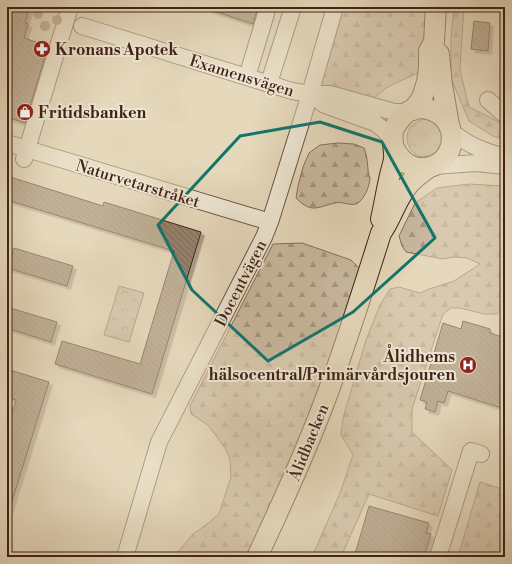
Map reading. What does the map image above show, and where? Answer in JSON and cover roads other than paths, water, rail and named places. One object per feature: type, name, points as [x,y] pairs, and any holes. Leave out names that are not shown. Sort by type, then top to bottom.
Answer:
[{"type":"main road","name":"Ålidbacken","points":[[381,234],[379,226],[394,159],[393,132],[396,124],[422,98],[425,91],[429,68],[429,51],[434,42],[436,7]]},
{"type":"main road","name":"Ålidbacken","points":[[257,557],[290,487],[324,403],[354,318],[381,234],[404,190],[415,178],[443,160],[449,151],[452,140],[442,85],[439,50],[434,42]]},
{"type":"main road","points":[[410,111],[421,108],[430,109],[439,113],[445,119],[450,128]]},
{"type":"main road","points":[[393,144],[397,154],[410,166],[419,168],[431,167]]},
{"type":"street","points":[[25,154],[70,7]]},
{"type":"street","points":[[247,77],[268,7]]},
{"type":"street","points":[[269,83],[293,7]]},
{"type":"street","name":"Docentvägen","points":[[125,557],[159,442],[257,251],[270,222],[336,7]]},
{"type":"street","name":"Examensvägen","points":[[82,26],[292,90],[310,94],[330,94],[394,112],[410,111]]},
{"type":"street","name":"Examensvägen","points":[[310,94],[325,105],[375,123],[384,130],[393,144]]},
{"type":"street","points":[[488,100],[505,115]]},
{"type":"street","points":[[450,128],[463,141],[475,148],[505,158]]},
{"type":"street","name":"Naturvetarstråket","points":[[7,143],[25,154],[270,222]]},
{"type":"street","points":[[431,167],[476,163],[505,166]]},
{"type":"street","points":[[438,557],[470,451],[482,454]]},
{"type":"place","name":"Kronans Apotek","points":[[42,49]]},
{"type":"place","name":"Fritidsbanken","points":[[25,112]]},
{"type":"place","name":"Ålidhems hälsocentral/Primärvårdsjouren","points":[[468,365]]}]
